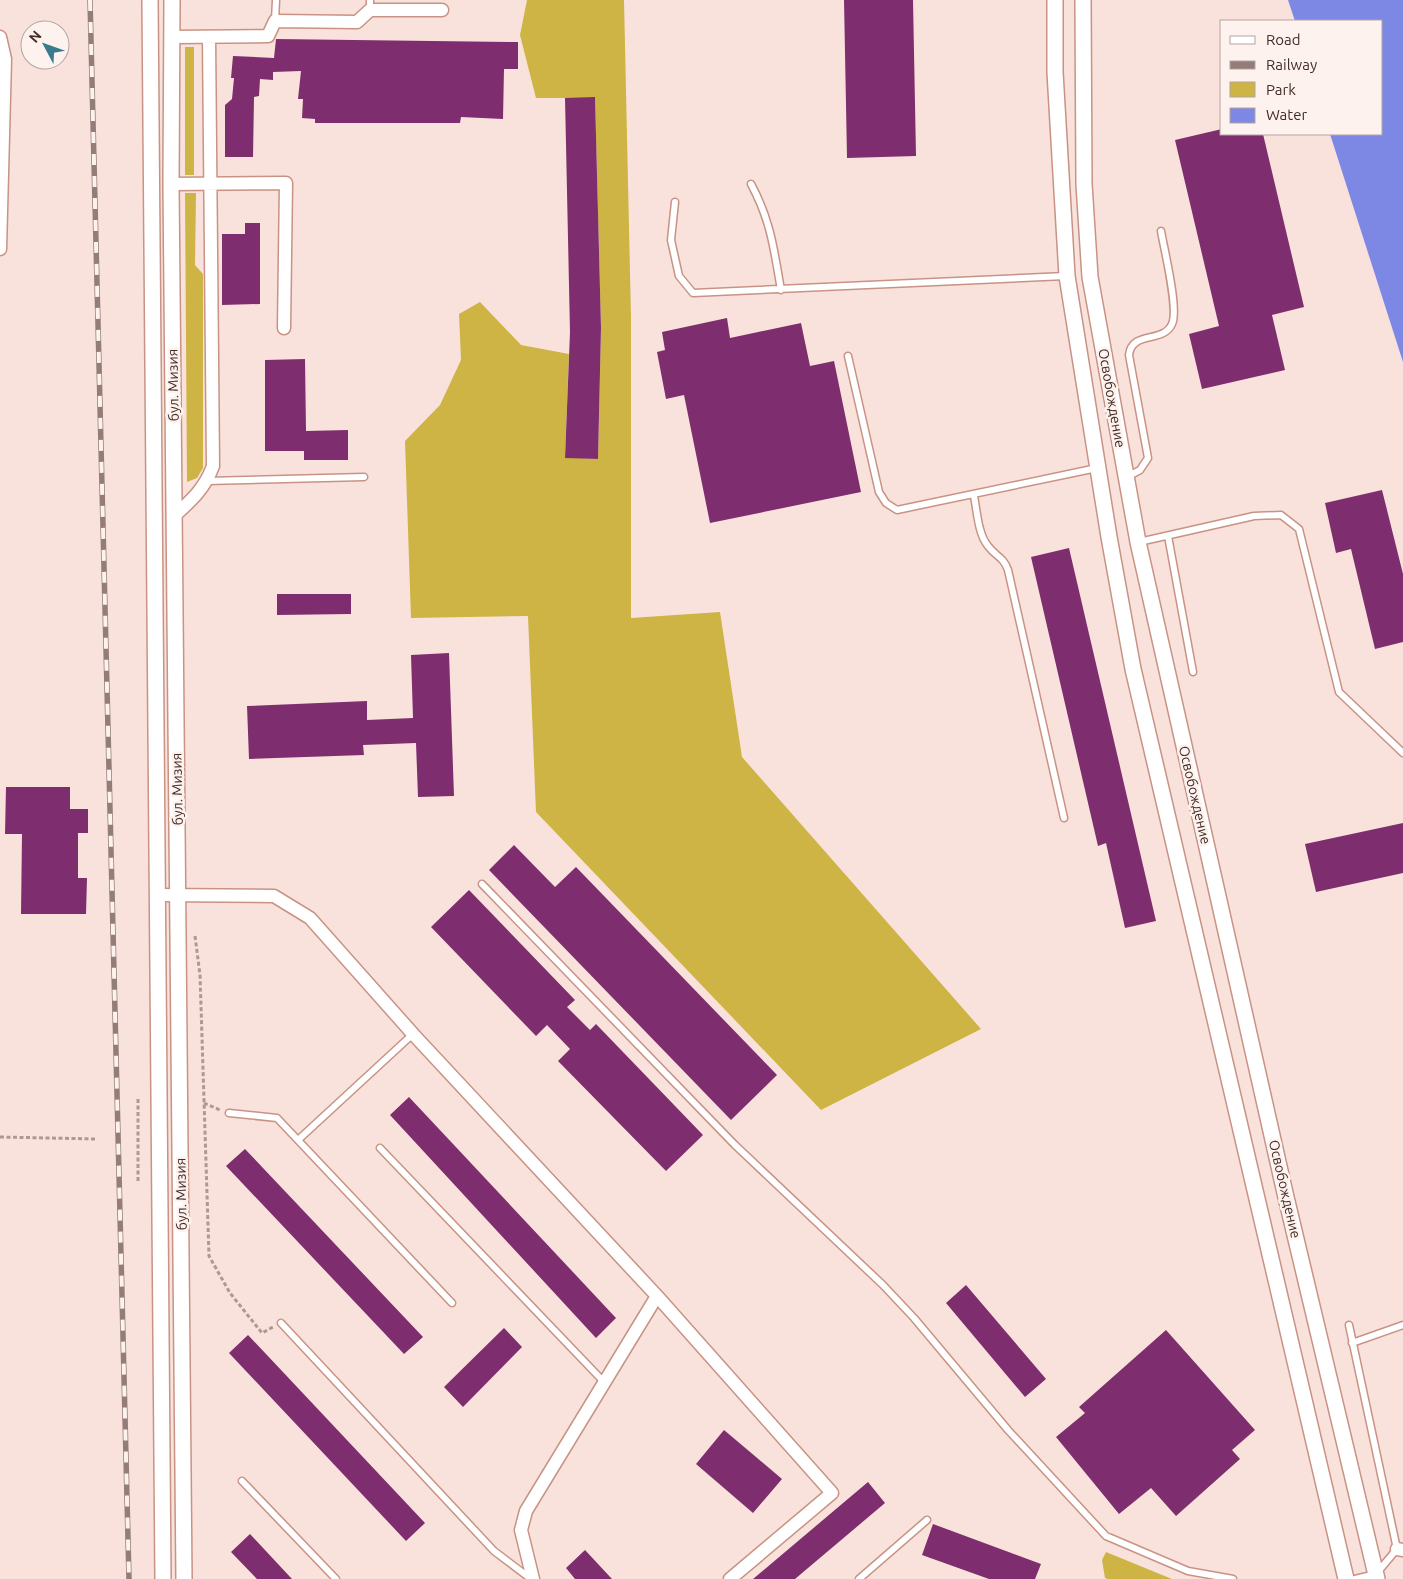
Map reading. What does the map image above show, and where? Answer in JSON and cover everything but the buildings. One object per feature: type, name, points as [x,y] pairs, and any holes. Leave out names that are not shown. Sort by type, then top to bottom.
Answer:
[{"type":"street","name":"бул. Мизия","points":[[150,0],[163,1579]]},
{"type":"street","name":"бул. Мизия","points":[[172,0],[171,184],[184,1579]]},
{"type":"street","name":"Освобождение","points":[[1055,0],[1055,72],[1067,276],[1097,468],[1133,669],[1346,1579]]},
{"type":"street","name":"Освобождение","points":[[1082,0],[1084,184],[1090,278],[1138,542],[1285,1193],[1377,1576]]},
{"type":"street","points":[[172,38],[268,36],[275,21],[357,22],[370,5],[442,10]]},
{"type":"street","points":[[0,37],[4,59],[0,249]]},
{"type":"street","points":[[174,516],[198,495],[207,481],[213,466],[209,37]]},
{"type":"street","points":[[171,184],[286,183],[284,328]]},
{"type":"street","points":[[157,895],[274,896],[310,918],[413,1034],[657,1296],[832,1493],[730,1579]]},
{"type":"street","points":[[532,1579],[522,1530],[526,1511],[657,1296]]},
{"type":"lane","points":[[275,21],[276,0]]},
{"type":"lane","points":[[751,184],[764,208],[771,228],[781,290]]},
{"type":"lane","points":[[675,202],[671,240],[679,276],[693,293],[1067,276]]},
{"type":"lane","points":[[1126,477],[1140,470],[1148,458],[1129,355],[1130,347],[1135,341],[1166,332],[1173,323],[1174,306],[1161,231]]},
{"type":"lane","points":[[848,356],[879,492],[886,503],[898,510],[974,496],[1097,468]]},
{"type":"lane","points":[[207,481],[364,477]]},
{"type":"lane","points":[[974,496],[984,539],[988,548],[1004,560],[1008,570],[1064,818]]},
{"type":"lane","points":[[1138,542],[1254,516],[1280,516],[1299,528],[1339,692],[1403,753]]},
{"type":"lane","points":[[1168,536],[1193,672]]},
{"type":"lane","points":[[482,884],[735,1145],[895,1298],[1008,1430],[1106,1536],[1188,1571],[1233,1579]]},
{"type":"lane","points":[[298,1140],[413,1034]]},
{"type":"lane","points":[[229,1113],[278,1118],[452,1303]]},
{"type":"lane","points":[[380,1148],[604,1382]]},
{"type":"lane","points":[[281,1323],[494,1551],[532,1579]]},
{"type":"lane","points":[[1348,1325],[1400,1550],[1377,1576],[1355,1579]]},
{"type":"lane","points":[[1352,1343],[1403,1325]]},
{"type":"lane","points":[[242,1481],[336,1579]]},
{"type":"lane","points":[[859,1579],[927,1520]]},
{"type":"path","points":[[194,930],[200,975],[209,1256],[230,1293],[262,1333],[281,1323]]},
{"type":"path","points":[[138,1099],[138,1181]]},
{"type":"path","points":[[204,1103],[229,1113]]},
{"type":"path","points":[[0,1137],[97,1139]]},
{"type":"green space","points":[[527,0],[624,0],[631,318],[631,618],[720,612],[742,757],[981,1029],[821,1110],[536,812],[528,616],[411,618],[405,441],[440,405],[461,360],[459,314],[480,302],[521,345],[569,354],[565,457],[598,459],[601,328],[595,98],[536,98],[520,35]]},
{"type":"green space","points":[[185,47],[194,47],[194,175],[185,175]]},
{"type":"green space","points":[[185,193],[196,193],[195,265],[203,274],[203,468],[197,478],[187,482]]},
{"type":"green space","points":[[1106,1552],[1172,1579],[1105,1578],[1102,1560]]},
{"type":"water","points":[[1288,0],[1403,0],[1403,362],[1330,135],[1383,135],[1383,20],[1295,20]]},
{"type":"railway","points":[[90,0],[129,1579]]}]
